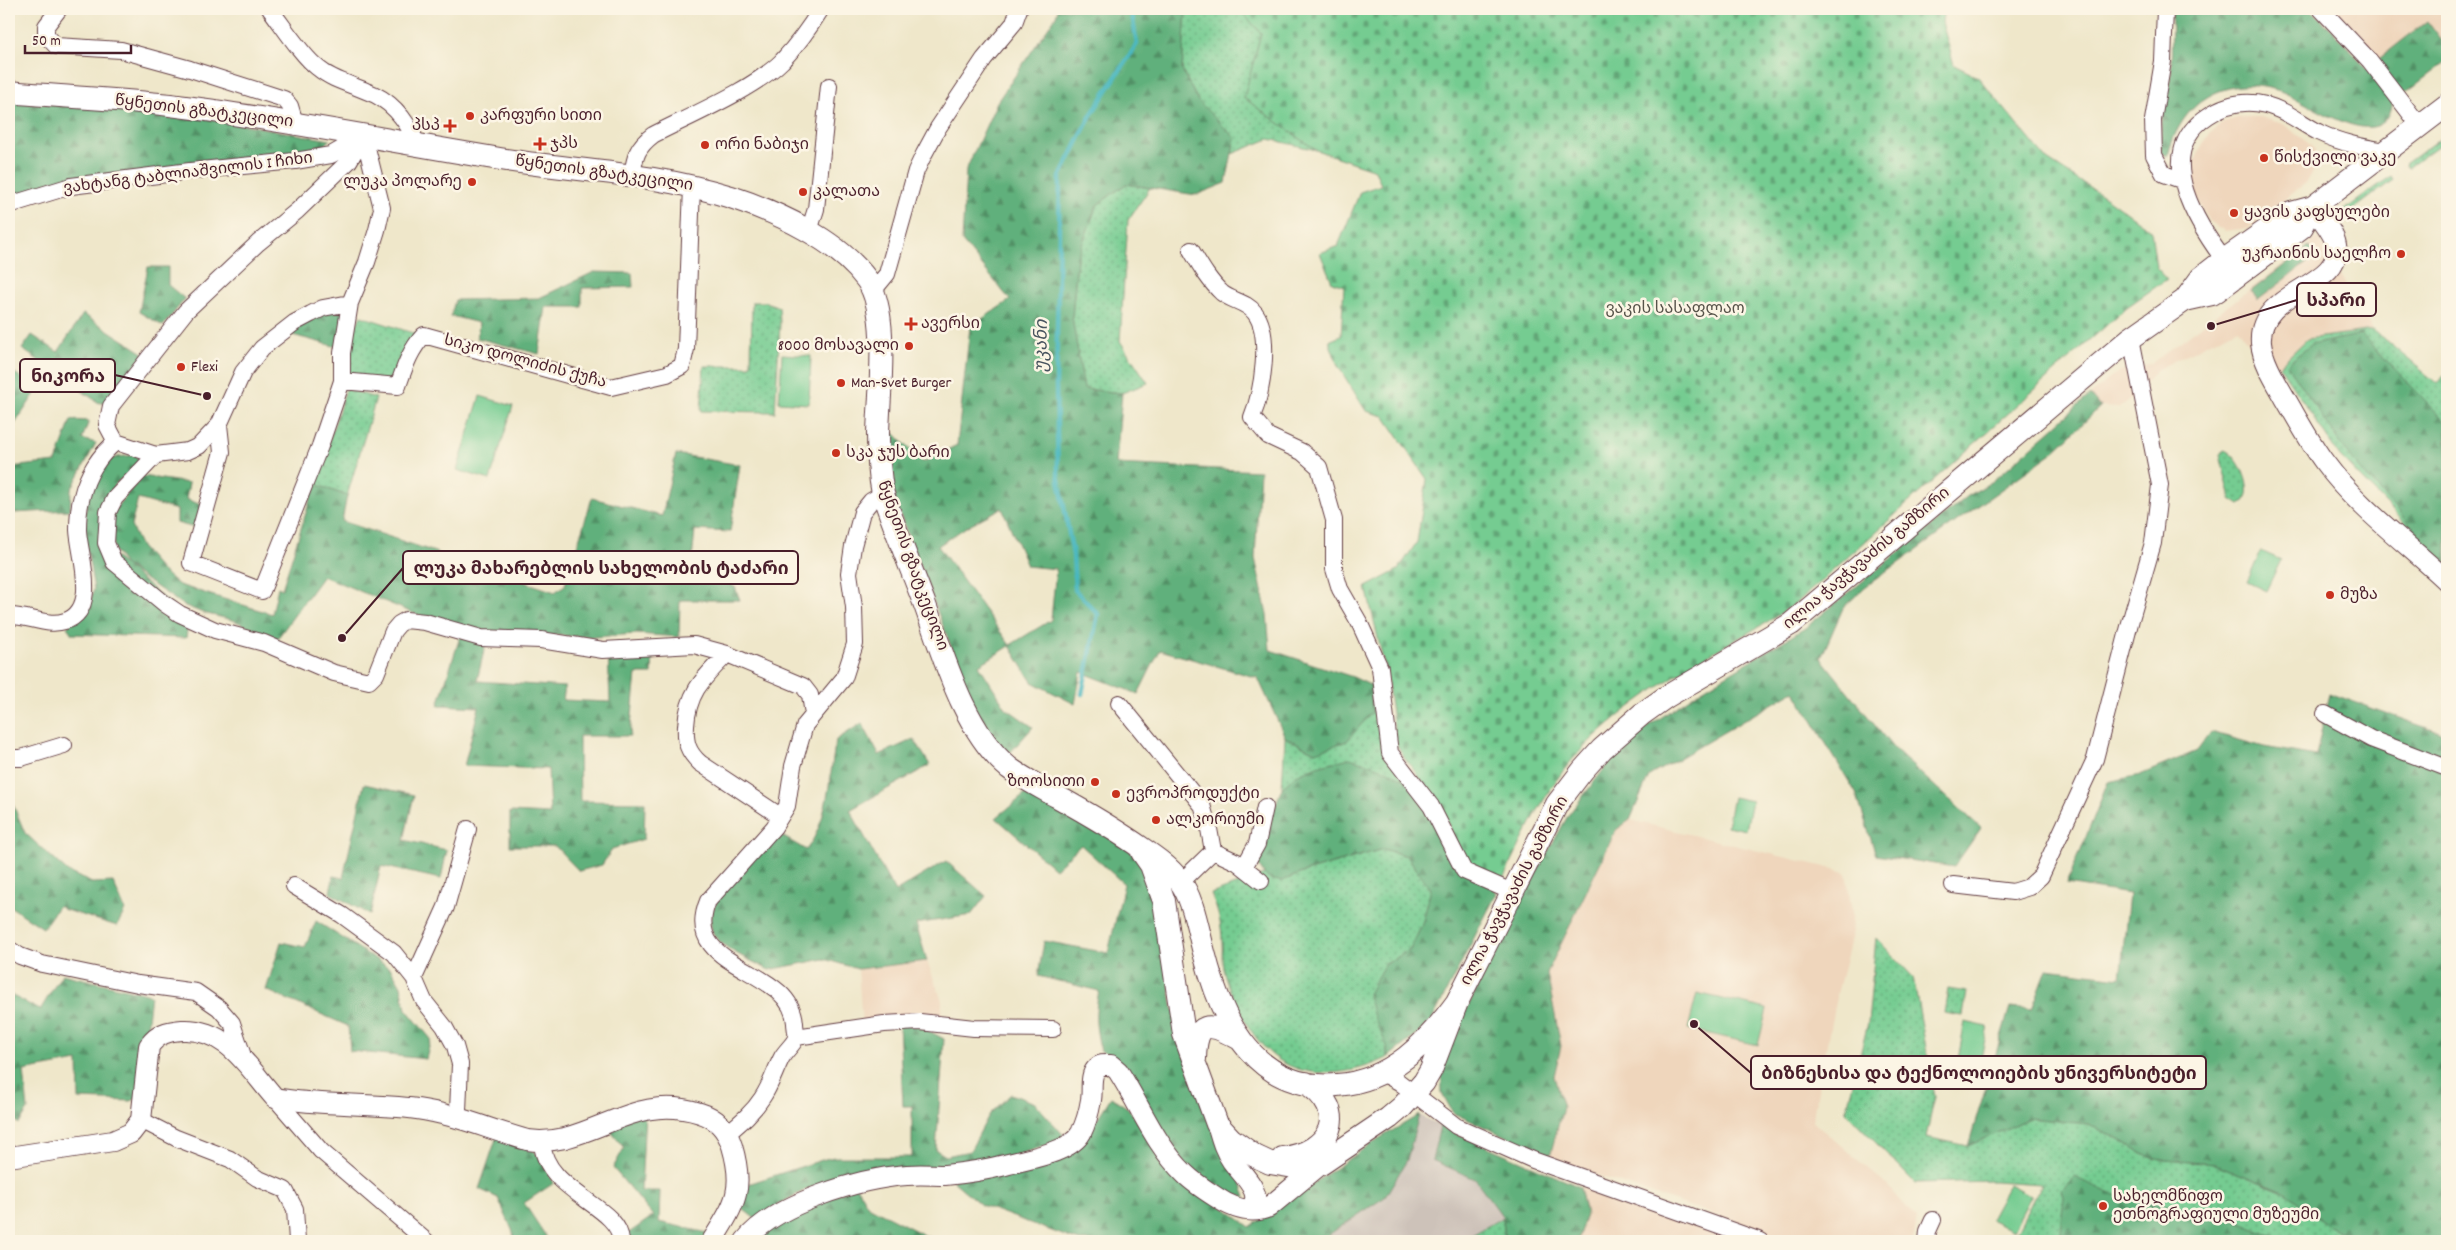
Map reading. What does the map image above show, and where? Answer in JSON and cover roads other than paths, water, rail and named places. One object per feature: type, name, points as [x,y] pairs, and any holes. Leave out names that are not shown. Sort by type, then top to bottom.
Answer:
[{"type":"main road","name":"წყნეთის გზატკეცილი","points":[[9,92],[167,105],[505,159],[632,175],[692,186],[733,198],[826,240],[854,264],[873,291],[879,321],[878,434],[879,474],[883,494],[938,641],[969,717],[987,746],[1010,768],[1137,845],[1169,868],[1181,882],[1196,922],[1212,982],[1238,1038],[1257,1060],[1290,1080],[1306,1083],[1345,1084],[1382,1073],[1401,1062],[1428,1040],[1457,1002]]},
{"type":"main road","name":"ილია ჭავჭავაძის გამზირი","points":[[1457,1002],[1557,804],[1583,770],[1618,735],[1666,697],[1791,624],[2131,338],[2185,300],[2212,294],[2230,268],[2302,226],[2313,207],[2447,105]]},
{"type":"main road","name":"წყნეთის გზატკეცილი","points":[[1137,845],[1151,866],[1164,901],[1184,1034],[1217,1124],[1231,1140],[1255,1156],[1284,1166],[1306,1167],[1321,1164],[1371,1132],[1414,1094],[1431,1070],[1457,1002]]},
{"type":"main road","points":[[1195,1063],[1196,1036],[1205,1027],[1218,1027],[1238,1038]]},
{"type":"main road","points":[[1255,1156],[1284,1158],[1296,1156],[1309,1152],[1326,1136],[1331,1121],[1328,1106],[1317,1090],[1306,1083]]},
{"type":"street","points":[[59,9],[46,26],[46,35],[56,46],[122,50],[190,69],[284,99],[290,106],[295,124]]},
{"type":"street","points":[[270,9],[318,68],[344,83],[384,99],[395,109],[410,128],[417,144]]},
{"type":"street","points":[[632,175],[636,152],[642,143],[735,93],[772,70],[799,40],[821,9]]},
{"type":"street","points":[[873,291],[887,274],[916,171],[924,154],[938,128],[984,59],[1014,23],[1019,9]]},
{"type":"street","points":[[2165,9],[2163,60],[2154,120],[2154,155],[2164,174],[2181,180]]},
{"type":"street","points":[[2322,9],[2370,62],[2420,126]]},
{"type":"street","points":[[809,231],[816,209],[829,86]]},
{"type":"street","points":[[2230,268],[2205,234],[2190,204],[2181,180],[2181,156],[2188,137],[2203,119],[2221,107],[2244,103],[2266,105],[2347,144],[2385,151]]},
{"type":"street","points":[[350,303],[323,308],[311,314],[294,323],[262,348],[243,372],[219,425],[199,446],[188,451],[156,455],[116,442],[108,425],[111,406],[186,311],[258,243],[297,211],[349,162],[364,136]]},
{"type":"street","points":[[219,425],[222,452],[191,563],[262,590],[320,446],[342,381],[342,353],[350,303],[367,262],[382,208],[364,136]]},
{"type":"street","name":"ვახტანგ ტაბლიაშვილის I ჩიხი","points":[[9,205],[72,186],[190,171],[296,162],[331,155],[364,136]]},
{"type":"street","name":"სიკო დოლიძის ქუჩა","points":[[342,381],[398,386],[407,360],[415,345],[424,334],[611,387],[667,374],[682,366],[686,349],[692,186]]},
{"type":"street","points":[[2313,207],[2336,245],[2336,259],[2329,271],[2278,304],[2265,320],[2261,345],[2266,361],[2279,387],[2324,463],[2354,496],[2447,581]]},
{"type":"street","points":[[1190,250],[1205,273],[1223,294],[1245,304],[1255,312],[1263,329],[1264,355],[1256,406],[1252,418],[1268,436],[1302,452],[1319,467],[1334,520],[1334,569],[1338,582],[1380,668],[1390,753],[1431,806],[1464,871],[1512,892]]},
{"type":"street","points":[[1953,885],[2013,892],[2029,887],[2041,876],[2095,759],[2131,619],[2154,543],[2160,485],[2131,338]]},
{"type":"street","points":[[9,616],[22,615],[49,622],[64,622],[74,617],[78,611],[85,593],[85,569],[78,531],[81,497],[97,461],[116,442]]},
{"type":"street","points":[[156,455],[115,498],[108,512],[106,543],[114,562],[165,604],[199,624],[264,643],[334,673],[369,681],[376,674],[393,631],[406,620],[425,622],[481,638],[541,640],[603,650],[694,645],[727,654],[803,686],[810,695],[813,714]]},
{"type":"street","points":[[728,1133],[748,1116],[762,1098],[782,1056],[796,1037],[792,1007],[785,998],[774,988],[712,947],[704,935],[702,920],[708,901],[763,839],[787,806],[793,766],[800,739],[813,714],[837,688],[853,653],[856,632],[849,573],[853,546],[862,512],[871,501],[883,494]]},
{"type":"street","points":[[727,654],[700,682],[692,696],[687,710],[685,742],[690,754],[700,763],[780,816]]},
{"type":"street","points":[[1119,703],[1202,805],[1210,829],[1213,851]]},
{"type":"street","points":[[2325,714],[2371,739],[2447,768]]},
{"type":"street","points":[[9,758],[21,758],[64,744]]},
{"type":"street","points":[[1244,867],[1257,844],[1265,807]]},
{"type":"street","points":[[414,978],[446,907],[468,829]]},
{"type":"street","points":[[1213,851],[1244,867],[1261,881]]},
{"type":"street","points":[[1181,882],[1213,851]]},
{"type":"street","points":[[294,886],[342,916],[394,953],[414,978],[424,1001],[444,1026],[455,1046],[460,1064],[458,1111],[455,1119]]},
{"type":"street","points":[[9,949],[20,956],[42,964],[138,984],[196,992],[219,1008],[232,1023],[244,1059]]},
{"type":"street","points":[[796,1037],[884,1024],[920,1022],[974,1028],[1053,1029]]},
{"type":"street","points":[[9,1156],[113,1141],[131,1133],[141,1120],[149,1046],[156,1037],[169,1031],[190,1030],[208,1033],[223,1041],[244,1059],[321,1151],[426,1241]]},
{"type":"street","points":[[745,1241],[760,1226],[779,1215],[807,1200],[835,1190],[907,1175],[945,1175],[982,1171],[1040,1156],[1070,1145],[1079,1136],[1086,1123],[1091,1100],[1092,1075],[1096,1068],[1102,1064],[1111,1065],[1118,1071],[1168,1155],[1184,1173],[1224,1203],[1248,1210],[1262,1210],[1269,1207],[1321,1164]]},
{"type":"street","points":[[1431,1070],[1436,1111]]},
{"type":"street","points":[[1382,1073],[1399,1082],[1456,1126],[1533,1160],[1761,1241]]},
{"type":"street","points":[[275,1098],[294,1101],[378,1104],[420,1110],[528,1140],[542,1142],[567,1137],[628,1114],[648,1109],[688,1109],[704,1114],[718,1122],[728,1133],[740,1182],[734,1203],[712,1241]]},
{"type":"street","points":[[141,1120],[176,1138],[230,1160],[257,1178],[285,1190],[295,1210],[297,1241]]},
{"type":"street","points":[[1217,1124],[1223,1145],[1231,1161],[1247,1178],[1253,1189],[1255,1200],[1253,1206],[1248,1210]]},
{"type":"street","points":[[542,1142],[543,1153],[548,1166],[573,1191],[602,1212],[617,1227],[621,1241]]},
{"type":"street","points":[[1927,1241],[1928,1231],[1933,1220]]},
{"type":"waterway","name":"უკანი","points":[[1082,694],[1098,614],[1075,590],[1073,555],[1058,474],[1056,386],[1060,177],[1091,115],[1137,44],[1131,9]]},
{"type":"place","name":"კარფური სითი","points":[[470,116]]},
{"type":"place","name":"პსპ","points":[[450,126]]},
{"type":"place","name":"ჯპს","points":[[540,144]]},
{"type":"place","name":"ორი ნაბიჯი","points":[[705,145]]},
{"type":"place","name":"წისქვილი ვაკე","points":[[2264,158]]},
{"type":"place","name":"ლუკა პოლარე","points":[[472,182]]},
{"type":"place","name":"კალათა","points":[[803,192]]},
{"type":"place","name":"ყავის კაფსულები","points":[[2234,213]]},
{"type":"place","name":"უკრაინის საელჩო","points":[[2401,254]]},
{"type":"place","name":"ავერსი","points":[[911,324]]},
{"type":"place","name":"სპარი","points":[[2211,326]]},
{"type":"place","name":"8000 მოსავალი","points":[[909,346]]},
{"type":"place","name":"Flexi","points":[[181,367]]},
{"type":"place","name":"Man-Svet Burger","points":[[841,383]]},
{"type":"place","name":"ნიკორა","points":[[207,396]]},
{"type":"place","name":"სკა ჯუს ბარი","points":[[836,453]]},
{"type":"place","name":"მუზა","points":[[2330,595]]},
{"type":"place","name":"ლუკა მახარებლის სახელობის ტაძარი","points":[[342,638]]},
{"type":"place","name":"ზოოსითი","points":[[1095,782]]},
{"type":"place","name":"ევროპროდუქტი","points":[[1116,794]]},
{"type":"place","name":"ალკორიუმი","points":[[1156,820]]},
{"type":"place","name":"ბიზნესისა და ტექნოლოიების უნივერსიტეტი","points":[[1694,1024]]},
{"type":"place","name":"სახელმწიფო ეთნოგრაფიული მუზეუმი","points":[[2103,1206]]},
{"type":"park label","name":"ვაკის სასაფლაო","points":[[1675,309]]}]
